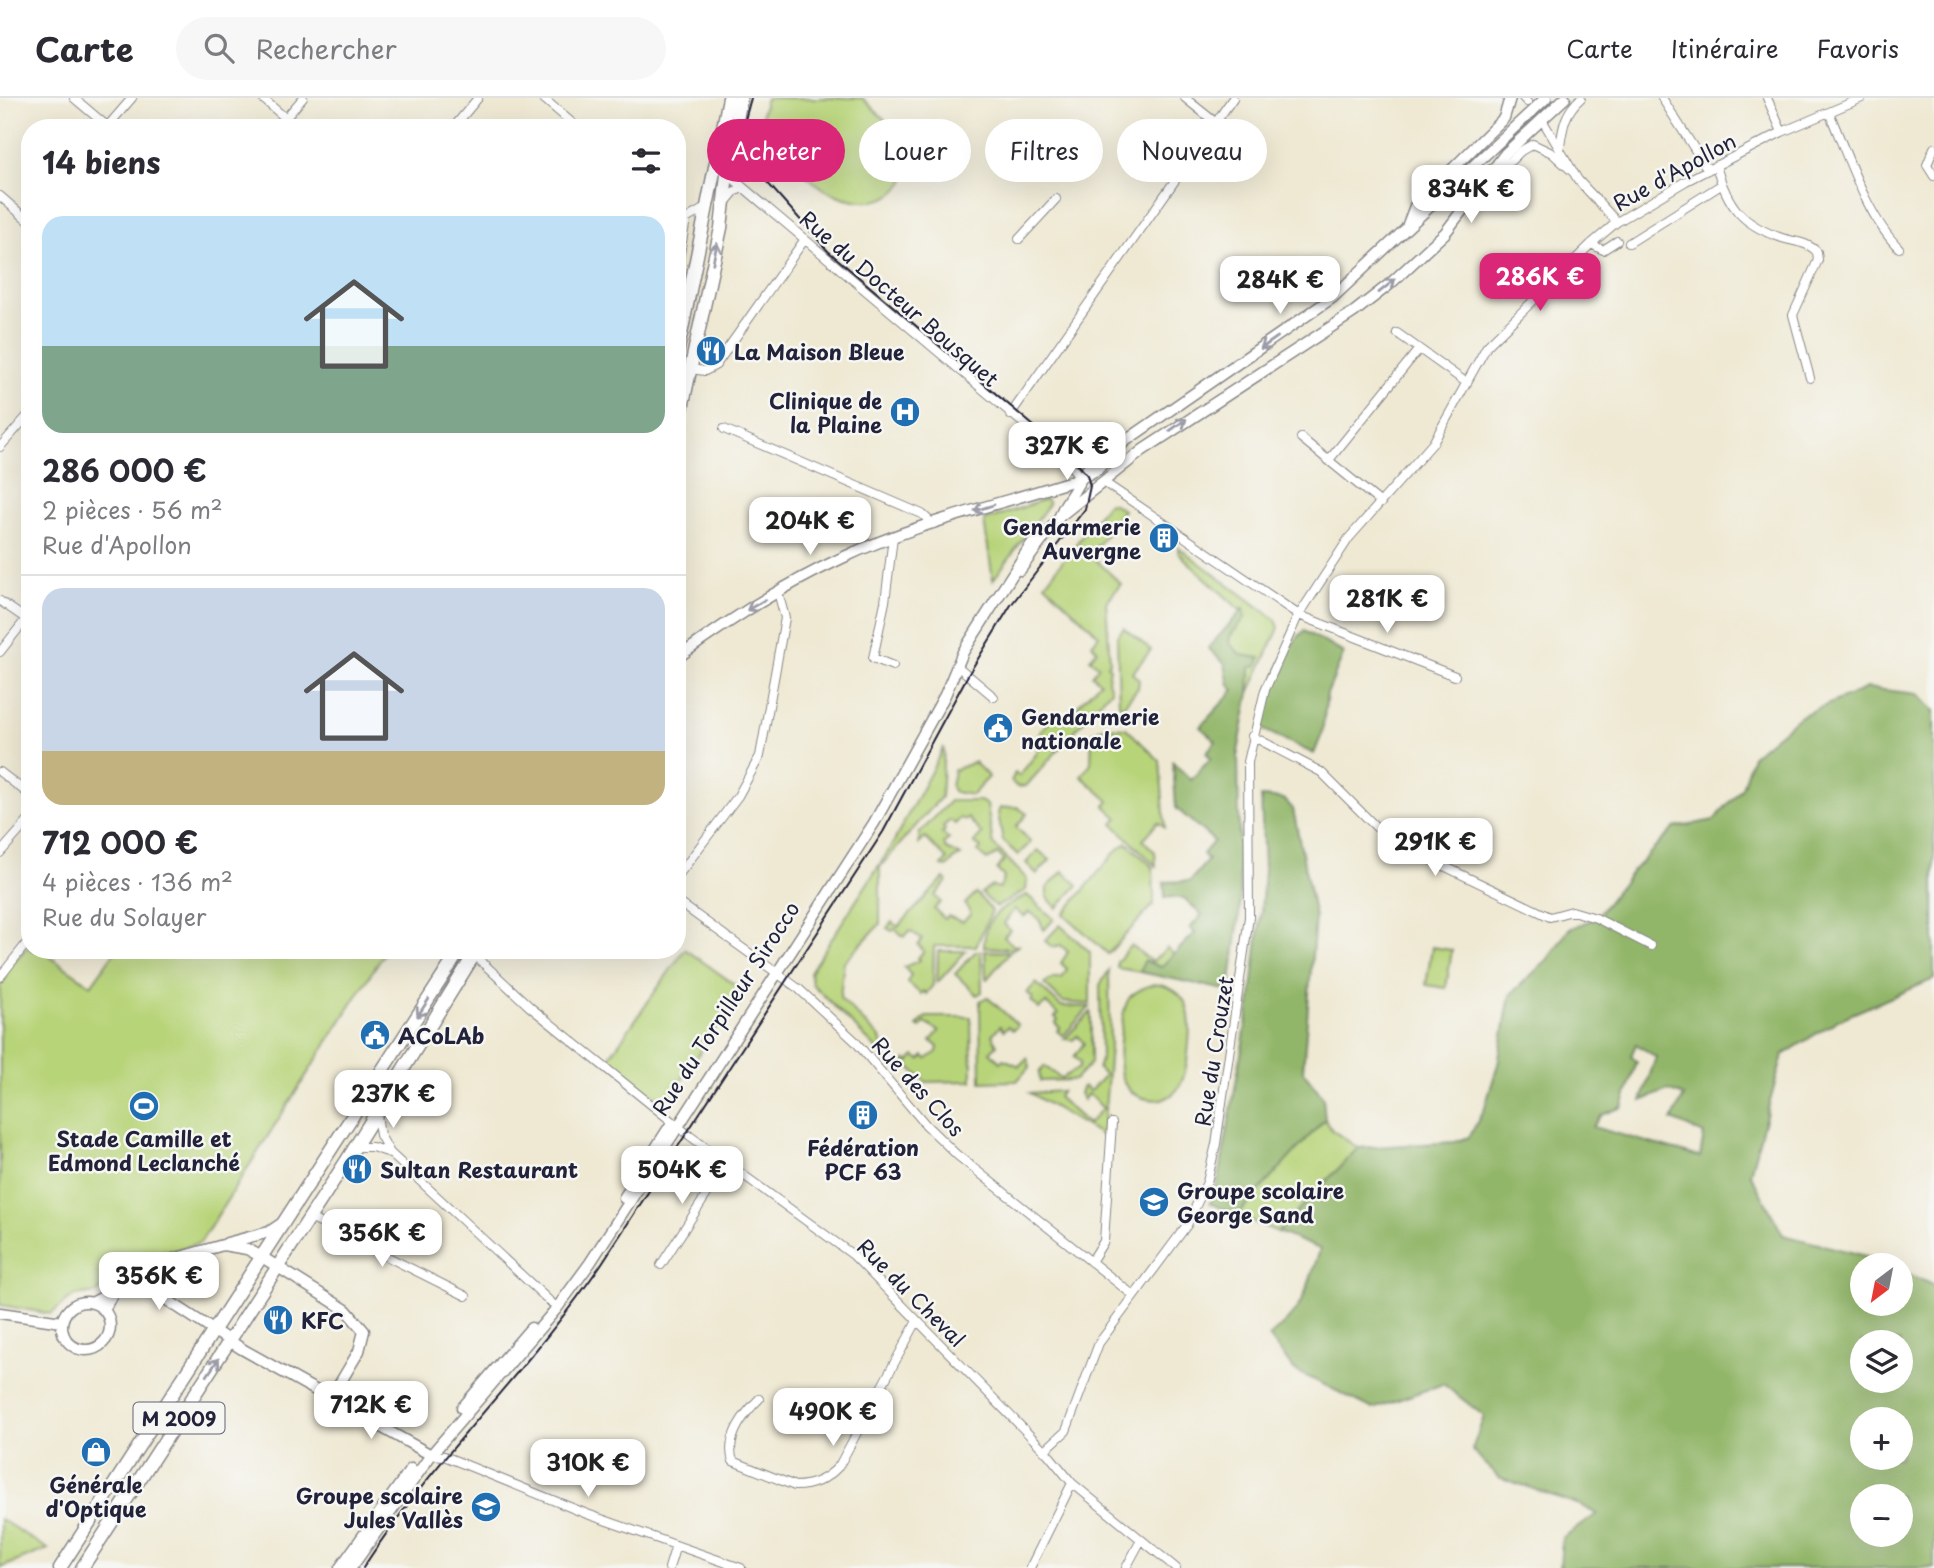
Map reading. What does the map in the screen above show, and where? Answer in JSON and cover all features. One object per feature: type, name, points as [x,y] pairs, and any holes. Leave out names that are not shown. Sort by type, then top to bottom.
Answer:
[{"type":"main road","points":[[725,119],[729,98]]},
{"type":"main road","points":[[737,119],[741,98]]},
{"type":"main road","points":[[686,310],[713,182]]},
{"type":"main road","points":[[686,388],[725,203],[726,182]]},
{"type":"main road","name":"M 2009","points":[[60,1568],[454,959]]},
{"type":"main road","name":"M 2009","points":[[82,1568],[354,1147],[469,959]]},
{"type":"street","points":[[74,98],[97,119]]},
{"type":"street","points":[[113,119],[132,98]]},
{"type":"street","points":[[262,98],[286,118],[303,98]]},
{"type":"street","points":[[460,119],[478,98]]},
{"type":"street","points":[[543,98],[568,119]]},
{"type":"street","points":[[1185,98],[1211,119]]},
{"type":"street","points":[[1217,119],[1233,98]]},
{"type":"street","points":[[1406,229],[1415,206],[1504,118],[1510,98]]},
{"type":"street","points":[[686,651],[778,592],[842,558],[893,537],[1081,478],[1098,469],[1124,442],[1317,309],[1546,98]]},
{"type":"street","name":"Rue du Torpilleur Sirocco","points":[[1061,510],[1105,482],[1176,426],[1333,326],[1390,284],[1445,233],[1505,154],[1565,98]]},
{"type":"street","points":[[1560,146],[1563,121],[1581,98]]},
{"type":"street","points":[[1662,98],[1712,168],[1745,222],[1806,244],[1817,252],[1818,260],[1793,315],[1810,378]]},
{"type":"street","points":[[1767,98],[1782,132]]},
{"type":"street","name":"Rue d'Apollon","points":[[1298,615],[1339,550],[1433,443],[1482,353],[1495,336],[1591,244],[1617,222],[1712,168],[1782,132],[1862,98]]},
{"type":"street","points":[[1829,112],[1887,237],[1899,248]]},
{"type":"street","points":[[1544,123],[1573,172]]},
{"type":"street","points":[[1470,198],[1489,186],[1521,151],[1533,144],[1552,153],[1573,172],[1617,222]]},
{"type":"street","points":[[1934,148],[1927,165],[1934,176]]},
{"type":"street","name":"Rue du Docteur Bousquet","points":[[737,182],[1010,415],[1062,456],[1081,478]]},
{"type":"street","points":[[1010,415],[1173,182]]},
{"type":"street","points":[[1629,243],[1721,185]]},
{"type":"street","points":[[725,203],[735,191],[744,188]]},
{"type":"street","points":[[0,196],[21,213]]},
{"type":"street","points":[[1019,239],[1056,199]]},
{"type":"street","points":[[686,219],[707,207]]},
{"type":"street","points":[[690,369],[705,371],[716,365],[805,239]]},
{"type":"street","points":[[1591,244],[1603,250],[1617,242]]},
{"type":"street","points":[[1397,333],[1467,383]]},
{"type":"street","points":[[1328,460],[1419,349]]},
{"type":"street","points":[[0,447],[21,423]]},
{"type":"street","points":[[723,429],[922,514],[933,524]]},
{"type":"street","points":[[1301,438],[1381,503]]},
{"type":"street","points":[[1105,482],[1107,470],[1124,442]]},
{"type":"street","points":[[1081,478],[1105,482],[1298,615],[1455,676]]},
{"type":"street","name":"Rue du Torpilleur Sirocco","points":[[340,1568],[427,1454],[555,1305],[842,872],[889,796],[948,687],[954,670],[1031,545],[1040,541],[1081,478]]},
{"type":"street","points":[[1046,488],[1053,491],[1061,510]]},
{"type":"street","points":[[893,537],[886,602],[873,658],[893,666]]},
{"type":"street","points":[[686,865],[738,796],[760,756],[785,618],[778,592]]},
{"type":"street","points":[[0,601],[21,614]]},
{"type":"street","name":"Rue du Crouzet","points":[[1044,1451],[1066,1431],[1099,1343],[1187,1225],[1201,1198],[1213,1162],[1249,917],[1248,791],[1252,736],[1265,690],[1298,615]]},
{"type":"street","points":[[0,652],[21,628]]},
{"type":"street","points":[[954,670],[994,697]]},
{"type":"street","points":[[1252,736],[1321,772],[1376,828],[1402,846],[1524,906],[1550,916],[1572,911],[1596,918],[1651,946]]},
{"type":"street","points":[[0,772],[21,788]]},
{"type":"street","points":[[0,853],[21,829]]},
{"type":"street","name":"Rue des Clos","points":[[686,908],[774,972],[837,1023],[926,1125],[957,1155],[1133,1295]]},
{"type":"street","points":[[0,977],[21,950]]},
{"type":"street","name":"Rue du Cheval","points":[[482,959],[530,1007],[675,1124],[853,1255],[1072,1483],[1176,1568]]},
{"type":"street","points":[[376,1112],[380,1135],[390,1153],[555,1305]]},
{"type":"street","points":[[1091,1262],[1104,1241],[1112,1123]]},
{"type":"street","points":[[354,1147],[372,1147],[390,1153]]},
{"type":"street","points":[[661,1265],[727,1163]]},
{"type":"street","points":[[308,1217],[466,1296]]},
{"type":"street","points":[[92,1303],[103,1297],[124,1273],[269,1232],[286,1220]]},
{"type":"street","points":[[223,1245],[247,1249],[262,1257],[346,1310],[364,1331],[359,1351],[330,1400]]},
{"type":"street","points":[[144,1284],[145,1272],[159,1263]]},
{"type":"street","points":[[104,1310],[108,1299],[122,1283],[131,1279],[144,1284],[229,1340],[427,1454],[444,1457],[587,1514],[741,1568]]},
{"type":"street","points":[[80,1302],[92,1303],[104,1310],[110,1324],[109,1332],[95,1348],[72,1346],[62,1331],[62,1322],[71,1306],[80,1302]]},
{"type":"street","points":[[0,1313],[62,1322]]},
{"type":"street","points":[[759,1399],[743,1415],[729,1450],[733,1461],[795,1486],[805,1486],[828,1478],[839,1466],[917,1321]]},
{"type":"street","name":"Rue du Torpilleur Sirocco","points":[[351,1568],[427,1454]]},
{"type":"street","points":[[1030,1568],[1072,1483]]},
{"type":"street","points":[[1126,1568],[1141,1540]]},
{"type":"street","points":[[669,1568],[676,1545]]},
{"type":"green space","points":[[766,98],[862,98],[884,119],[859,119],[859,182],[903,182],[901,186],[880,200],[866,201],[834,194],[813,182],[845,182],[845,119],[761,119]]},
{"type":"green space","points":[[1046,499],[1049,504],[993,580],[984,521]]},
{"type":"green space","points":[[1112,503],[1123,510],[1091,555],[1121,584],[1106,602],[1110,662],[1107,665],[1110,668],[1108,680],[1111,690],[1026,786],[1017,787],[1011,781],[1015,773],[1019,776],[1037,753],[1040,732],[1054,716],[1069,715],[1100,682],[1092,675],[1099,666],[1090,659],[1097,650],[1092,644],[1099,635],[1045,584],[1107,504]]},
{"type":"green space","points":[[1178,547],[1276,620],[1279,628],[1249,693],[1250,667],[1260,658],[1241,655],[1229,643],[1230,636],[1245,618],[1244,608],[1241,611],[1178,552]]},
{"type":"green space","points":[[1244,608],[1245,618],[1230,636],[1229,643],[1241,655],[1260,658],[1257,666],[1250,667],[1249,693],[1238,752],[1240,907],[1230,991],[1140,972],[1144,961],[1161,967],[1195,933],[1190,928],[1202,915],[1184,898],[1165,897],[1164,882],[1190,881],[1208,860],[1203,854],[1214,841],[1176,808],[1173,762],[1191,780],[1211,758],[1206,753],[1216,741],[1200,727],[1234,690],[1229,685],[1225,664],[1208,648]]},
{"type":"green space","points":[[1124,628],[1151,650],[1132,673],[1139,680],[1138,688],[1122,707],[1119,704],[1117,636]]},
{"type":"green space","points":[[1304,631],[1344,653],[1327,694],[1322,734],[1314,754],[1262,729],[1282,664],[1295,640]]},
{"type":"green space","points":[[1867,688],[1918,694],[1934,711],[1934,979],[1838,1020],[1783,1055],[1750,1173],[1783,1235],[1854,1253],[1850,1253],[1850,1316],[1913,1316],[1913,1276],[1934,1286],[1934,1568],[1560,1568],[1562,1538],[1597,1514],[1580,1505],[1498,1477],[1472,1450],[1484,1416],[1443,1384],[1373,1409],[1294,1370],[1269,1337],[1290,1317],[1303,1298],[1320,1249],[1278,1232],[1358,1148],[1455,1142],[1469,1137],[1484,1110],[1498,1064],[1510,995],[1547,960],[1569,929],[1596,918],[1628,876],[1674,828],[1714,820],[1742,788],[1752,756],[1800,716]],"holes":[[[1636,1044],[1656,1057],[1641,1101],[1668,1090],[1684,1096],[1672,1120],[1704,1134],[1700,1157],[1593,1127],[1602,1115],[1622,1107],[1637,1062],[1631,1056]]]},
{"type":"green space","points":[[1104,727],[1126,728],[1160,761],[1165,827],[1158,822],[1143,840],[1155,852],[1156,866],[1113,824],[1118,818],[1105,806],[1109,801],[1081,776],[1091,763],[1092,733]]},
{"type":"green space","points":[[944,747],[941,797],[880,867],[880,924],[844,962],[840,998],[880,1038],[886,1058],[812,984],[810,972],[891,847]]},
{"type":"green space","points":[[974,762],[989,777],[972,795],[954,792],[951,787],[954,770]]},
{"type":"green space","points":[[1261,797],[1284,799],[1293,809],[1315,917],[1303,1071],[1323,1097],[1325,1119],[1237,1215],[1210,1203],[1219,1178],[1251,998],[1264,870]]},
{"type":"green space","points":[[950,801],[980,801],[987,805],[993,844],[1027,879],[1026,890],[996,907],[981,893],[992,886],[1000,888],[1004,877],[997,870],[1004,860],[998,854],[987,860],[978,852],[981,848],[974,843],[982,834],[968,818],[965,821],[961,818],[955,824],[950,820],[943,827],[945,830],[942,833],[949,839],[944,843],[946,849],[961,856],[947,867],[942,866],[947,859],[925,838],[919,844],[919,834]]},
{"type":"green space","points":[[1017,807],[1027,814],[1016,827],[1031,842],[1018,855],[1003,841],[998,813],[1000,808]]},
{"type":"green space","points":[[1127,843],[1153,867],[1154,904],[1108,954],[1064,914],[1116,851]]},
{"type":"green space","points":[[1038,850],[1050,860],[1037,874],[1026,863]]},
{"type":"green space","points":[[1063,871],[1078,885],[1057,908],[1047,897],[1047,888]]},
{"type":"green space","points":[[944,878],[947,881],[935,896],[941,902],[934,909],[945,919],[948,916],[962,922],[971,914],[965,904],[976,893],[992,911],[976,946],[934,946],[933,985],[926,994],[923,991],[921,994],[907,982],[911,975],[904,967],[920,960],[918,958],[924,951],[918,945],[922,939],[910,931],[904,937],[895,929],[892,931],[887,928],[892,922],[898,927]]},
{"type":"green space","points":[[1027,895],[1054,919],[1044,930],[1035,915],[1029,912],[1024,917],[1014,909],[1004,924],[1010,930],[1004,937],[1014,946],[1019,945],[1013,949],[984,947],[987,927],[991,920],[1002,909]]},
{"type":"green space","points":[[1060,925],[1090,952],[1090,1004],[1063,1002],[1044,984],[1053,978],[1062,978],[1067,969],[1061,963],[1068,952],[1061,945],[1052,947],[1045,941]]},
{"type":"green space","points":[[1131,945],[1152,962],[1167,948],[1175,955],[1161,967],[1144,961],[1140,972],[1117,968],[1117,962]]},
{"type":"green space","points":[[1432,947],[1452,950],[1446,988],[1426,985]]},
{"type":"green space","points":[[686,950],[741,989],[673,1094],[654,1097],[608,1059],[678,959],[686,959]]},
{"type":"green space","points":[[938,951],[966,951],[937,983]]},
{"type":"green space","points":[[976,951],[981,951],[982,992],[977,995],[955,974]]},
{"type":"green space","points":[[985,951],[1010,952],[987,979],[986,978]]},
{"type":"green space","name":"Stade Camille et Edmond Leclanché","points":[[21,954],[21,959],[53,959],[91,985],[110,959],[380,959],[200,1243],[124,1266],[97,1293],[74,1296],[51,1314],[0,1305],[0,977]]},
{"type":"green space","points":[[1109,970],[1110,1046],[1103,1136],[1030,1093],[1062,1091],[1058,1097],[1088,1124],[1103,1108],[1088,1094],[1083,1100],[1080,1093],[1083,1086],[1090,1091],[1105,1075],[1098,1069],[1101,1060],[1100,985]]},
{"type":"green space","points":[[1036,983],[1061,1006],[1090,1007],[1063,1036],[1057,1031],[1060,1028],[1055,1023],[1058,1014],[1046,1003],[1039,1009],[1031,1001],[1033,998],[1027,993]]},
{"type":"green space","points":[[1154,984],[1166,986],[1181,997],[1186,1004],[1190,1022],[1185,1073],[1177,1091],[1161,1099],[1137,1096],[1131,1091],[1123,1081],[1120,1064],[1122,1026],[1127,1004],[1135,992]]},
{"type":"green space","points":[[987,997],[1018,1025],[1013,1030],[1008,1026],[1004,1030],[1000,1026],[992,1035],[997,1045],[990,1052],[1000,1062],[1004,1059],[1019,1066],[1027,1058],[1030,1066],[1017,1081],[981,1082],[980,1001]]},
{"type":"green space","points":[[1091,1012],[1091,1063],[1075,1080],[1040,1081],[1039,1073],[1044,1066],[1061,1078],[1079,1068],[1080,1062],[1074,1057],[1084,1043],[1077,1036],[1073,1040],[1064,1039]]},
{"type":"green space","points":[[926,1017],[971,1017],[972,1081],[926,1082],[904,1062],[906,1059],[909,1062],[915,1056],[920,1060],[924,1056],[927,1059],[937,1052],[938,1047],[931,1041],[939,1031],[925,1023],[920,1028],[917,1026]]},
{"type":"green space","points":[[1325,1119],[1332,1130],[1358,1148],[1278,1232],[1237,1215]]},
{"type":"green space","points":[[0,1519],[48,1549],[0,1568]]},
{"type":"tram line","points":[[363,1568],[420,1489],[544,1340],[602,1263],[883,832],[968,675],[1011,605],[1085,509],[1090,486],[1087,475],[1075,461],[828,251],[750,163],[743,147],[743,139],[751,98]]},
{"type":"place","name":"La Maison Bleue","points":[[711,351]]},
{"type":"place","name":"Clinique de la Plaine","points":[[905,412]]},
{"type":"place","name":"Gendarmerie Auvergne","points":[[1164,538]]},
{"type":"place","name":"Gendarmerie nationale","points":[[998,728]]},
{"type":"place","name":"ACoLAb","points":[[375,1035]]},
{"type":"place","name":"Stade Camille et Edmond Leclanché","points":[[144,1106]]},
{"type":"place","name":"Fédération PCF 63","points":[[863,1115]]},
{"type":"place","name":"Sultan Restaurant","points":[[357,1169]]},
{"type":"place","name":"Groupe scolaire George Sand","points":[[1154,1202]]},
{"type":"place","name":"KFC","points":[[278,1320]]},
{"type":"place","name":"Générale d'Optique","points":[[96,1452]]},
{"type":"place","name":"Groupe scolaire Jules Vallès","points":[[486,1507]]}]
